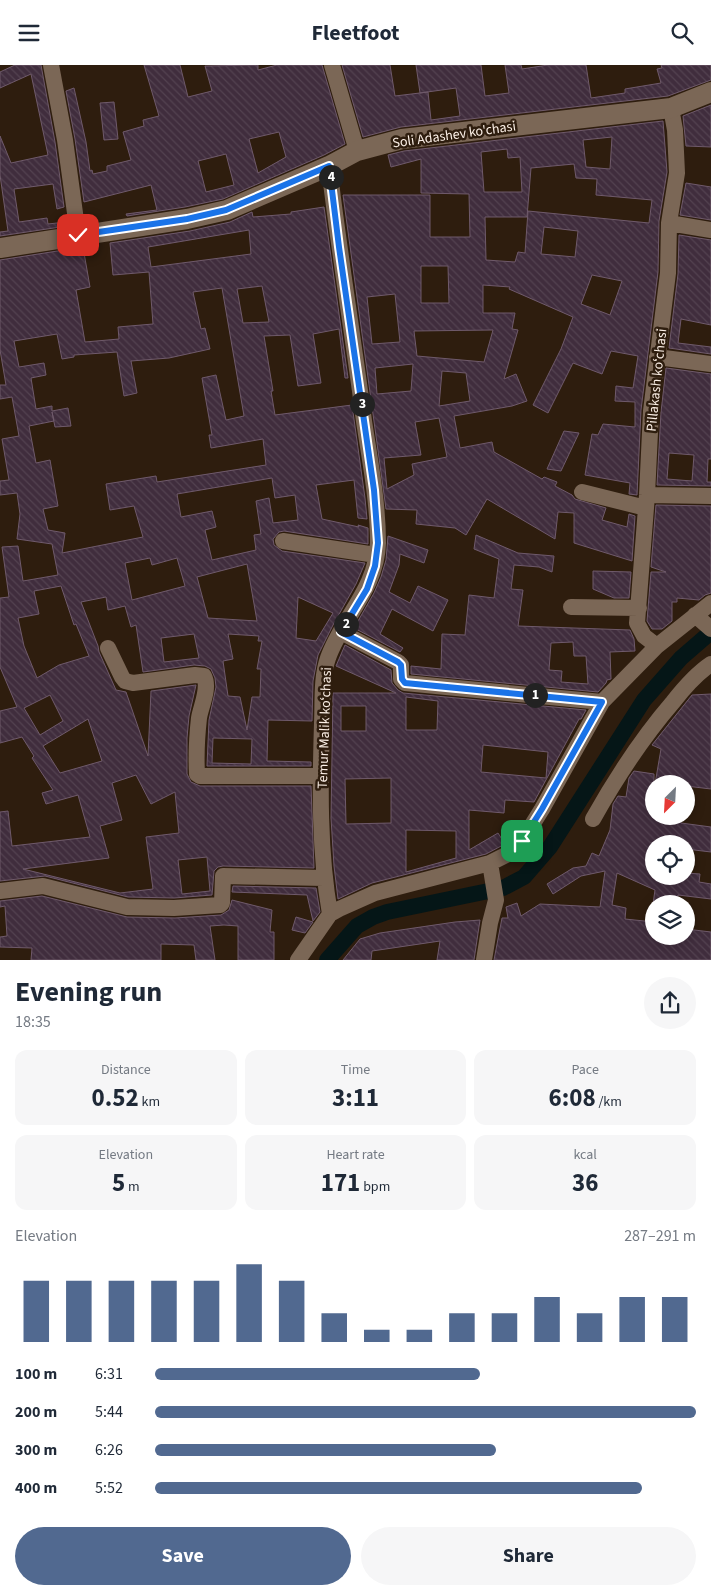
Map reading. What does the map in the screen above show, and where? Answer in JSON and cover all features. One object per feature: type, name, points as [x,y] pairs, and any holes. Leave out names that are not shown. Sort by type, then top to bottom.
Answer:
[{"type":"street","points":[[51,65],[65,140],[78,235]]},
{"type":"street","points":[[332,65],[357,151]]},
{"type":"street","name":"Soli Adashev ko'chasi","points":[[0,247],[187,219],[226,210],[329,166],[357,151],[402,139],[671,108],[711,92]]},
{"type":"street","name":"Pillakash koʻchasi","points":[[657,646],[644,636],[637,623],[647,502],[651,411],[668,273],[669,223],[677,173],[675,130],[671,108]]},
{"type":"street","name":"Temur Malik koʻchasi","points":[[329,166],[374,490],[378,543],[375,566],[367,589],[341,632],[327,660],[324,678],[321,776],[322,861],[330,914]]},
{"type":"street","points":[[669,223],[711,230]]},
{"type":"street","points":[[657,357],[711,364]]},
{"type":"street","points":[[582,492],[647,502],[711,496]]},
{"type":"street","points":[[283,541],[376,555]]},
{"type":"street","points":[[298,960],[330,914],[375,893],[490,868],[512,852],[522,841],[542,809],[602,702],[657,646],[704,623],[711,603]]},
{"type":"street","points":[[572,607],[639,608]]},
{"type":"street","points":[[341,632],[398,662],[401,665],[402,679],[405,683],[602,702]]},
{"type":"street","points":[[108,648],[122,677],[128,682],[133,683],[195,675],[204,676],[206,684],[199,718],[196,767],[197,774],[200,776],[321,776]]},
{"type":"street","points":[[593,819],[618,775],[654,724],[684,689],[711,664]]},
{"type":"street","points":[[484,960],[496,900],[490,868]]},
{"type":"street","points":[[0,891],[43,886],[127,907],[174,908],[220,905],[222,903],[223,876],[324,877]]},
{"type":"building","points":[[15,65],[41,65],[55,142],[64,207],[57,209],[53,184],[14,189],[19,222],[47,218],[48,224],[66,222],[67,226],[0,236],[0,232],[8,231],[0,175],[0,136],[11,163],[48,155],[31,74],[0,88],[0,72]]},
{"type":"building","points":[[144,65],[180,65],[188,97],[212,91],[205,66],[258,65],[258,70],[277,65],[322,65],[345,144],[223,199],[127,216],[126,214],[157,210],[151,185],[84,202],[66,91],[74,88],[86,142],[90,171],[92,170],[93,174],[107,171],[107,166],[131,160],[123,132],[144,126],[143,120],[159,116]],"holes":[[[279,132],[286,157],[258,173],[249,139]],[[226,154],[234,185],[206,192],[198,161]]]},
{"type":"building","points":[[342,65],[390,65],[395,96],[420,93],[416,65],[481,65],[485,96],[509,93],[505,65],[521,65],[522,69],[548,65],[586,65],[591,98],[625,93],[625,89],[661,83],[657,69],[662,68],[661,65],[711,65],[711,80],[668,96],[401,127],[363,137]],"holes":[[[456,88],[460,116],[431,120],[428,92]]]},
{"type":"building","points":[[114,102],[118,139],[104,140],[100,103]]},
{"type":"building","points":[[711,105],[711,147],[686,146],[683,116]]},
{"type":"building","points":[[663,121],[667,172],[659,221],[658,272],[641,410],[637,495],[629,494],[630,483],[585,475],[592,434],[598,435],[603,424],[635,427],[635,402],[615,401],[616,386],[633,388],[638,356],[611,351],[602,374],[573,363],[548,413],[533,405],[561,349],[573,317],[509,289],[510,287],[483,285],[483,313],[515,313],[512,329],[518,330],[504,379],[516,374],[527,401],[512,406],[454,416],[460,448],[492,442],[494,452],[542,479],[544,477],[557,482],[555,486],[572,495],[575,499],[606,508],[602,520],[627,527],[629,514],[635,516],[632,561],[574,543],[574,513],[558,512],[555,539],[487,499],[466,535],[455,528],[416,524],[417,510],[386,509],[343,195],[430,195],[430,237],[470,237],[469,194],[421,193],[421,159],[391,167],[388,155],[404,151]],"holes":[[[612,137],[610,169],[586,167],[583,140]],[[507,149],[508,158],[520,157],[522,192],[484,192],[481,152]],[[574,164],[576,178],[597,179],[596,195],[652,200],[649,223],[528,211],[525,253],[518,252],[515,262],[486,260],[485,217],[527,217],[531,168]],[[544,227],[578,231],[575,257],[541,254]],[[421,266],[448,266],[449,303],[421,303]],[[592,275],[622,281],[610,315],[581,304]],[[395,294],[400,342],[372,344],[367,297]],[[493,330],[484,362],[417,356],[414,331]],[[413,364],[411,391],[377,394],[375,368]],[[442,371],[466,373],[470,401],[439,406]],[[439,418],[447,457],[412,464],[414,475],[387,489],[384,458],[421,455],[415,422]]]},
{"type":"building","points":[[686,183],[711,187],[711,220],[680,215]]},
{"type":"building","points":[[324,207],[348,378],[345,378],[339,329],[313,334],[321,383],[298,386],[290,335],[264,336],[275,415],[352,405],[367,519],[358,518],[354,480],[316,485],[322,519],[368,528],[368,544],[284,531],[279,532],[273,539],[274,545],[282,551],[365,563],[356,584],[318,655],[313,681],[312,721],[268,720],[267,761],[311,762],[311,766],[207,766],[209,720],[216,687],[211,669],[205,666],[194,665],[143,672],[136,625],[131,627],[125,606],[108,610],[106,597],[81,602],[99,652],[116,690],[126,692],[148,756],[151,691],[196,685],[189,716],[187,738],[187,774],[191,782],[200,786],[311,786],[314,868],[218,867],[214,871],[212,895],[174,898],[128,897],[45,876],[0,881],[0,812],[8,811],[12,846],[90,837],[78,795],[46,804],[42,793],[53,790],[32,758],[34,756],[22,737],[0,743],[0,711],[17,707],[0,667],[0,598],[9,597],[2,547],[18,546],[23,581],[58,575],[52,544],[17,539],[20,514],[17,493],[0,495],[0,481],[9,480],[2,439],[19,436],[12,397],[0,399],[0,385],[6,385],[0,350],[0,260],[83,247],[90,287],[76,290],[85,342],[119,339],[118,327],[153,324],[149,272],[113,275],[110,243],[190,231],[230,222],[252,212],[253,217],[291,214],[291,212]],"holes":[[[249,230],[251,254],[151,267],[148,247]],[[262,286],[269,322],[243,323],[237,289]],[[222,288],[244,416],[226,420],[216,375],[202,378],[212,435],[209,435],[211,448],[263,439],[266,465],[157,482],[156,476],[106,484],[110,510],[134,506],[143,537],[62,553],[65,533],[48,530],[43,509],[58,506],[50,460],[36,463],[29,426],[54,421],[55,427],[71,426],[68,408],[52,411],[52,406],[36,409],[31,378],[46,375],[44,363],[19,367],[14,341],[57,334],[62,359],[74,357],[74,355],[117,352],[124,396],[137,393],[131,361],[169,358],[210,349],[205,328],[201,329],[193,292]],[[272,478],[275,498],[295,495],[298,520],[273,523],[269,498],[256,501],[261,534],[254,535],[256,550],[212,560],[205,530],[216,527],[212,511],[181,517],[177,494]],[[150,558],[152,565],[177,558],[185,586],[132,600],[125,563]],[[247,564],[257,621],[208,618],[197,577]],[[61,586],[74,625],[76,624],[89,656],[59,665],[37,678],[24,646],[18,618],[39,614],[34,591]],[[298,597],[333,613],[316,641],[296,638]],[[194,634],[199,658],[164,662],[161,638]],[[228,634],[259,636],[258,641],[262,641],[257,669],[261,669],[260,697],[252,697],[247,730],[240,697],[228,696],[223,661],[233,659]],[[50,695],[63,721],[40,735],[24,708]],[[88,719],[102,761],[60,773],[43,746]],[[213,738],[252,739],[251,764],[212,763]],[[136,775],[151,804],[175,792],[179,833],[146,837],[153,889],[120,893],[23,869],[109,858],[100,826],[122,820],[112,783]],[[207,857],[210,891],[182,894],[178,860]]]},
{"type":"building","points":[[679,235],[711,240],[711,325],[681,319],[678,343],[711,347],[711,354],[669,348],[678,274]]},
{"type":"building","points":[[666,368],[711,374],[711,459],[708,459],[707,482],[711,482],[711,486],[657,485],[661,412]],"holes":[[[669,453],[694,455],[692,481],[667,479]]]},
{"type":"building","points":[[564,431],[579,433],[561,471],[547,469]]},
{"type":"building","points":[[656,505],[711,506],[711,593],[699,600],[677,598],[677,602],[672,602],[672,621],[662,629],[652,629],[647,621],[651,572],[666,572],[651,567]]},
{"type":"building","points":[[476,535],[518,553],[554,556],[552,572],[539,567],[514,565],[511,589],[523,590],[518,626],[630,630],[634,639],[635,651],[610,652],[611,679],[607,680],[598,692],[411,674],[411,666],[441,669],[442,634],[465,635],[469,595],[494,598],[499,559],[474,549]],"holes":[[[573,642],[574,656],[586,656],[588,684],[561,682],[562,671],[549,670],[551,643]]]},
{"type":"building","points":[[388,536],[428,550],[424,563],[400,554],[399,565],[389,592],[410,603],[418,586],[448,600],[433,631],[392,609],[380,634],[403,648],[400,652],[354,628],[381,577],[386,560]]},
{"type":"building","points":[[593,571],[631,572],[629,598],[614,598],[593,589]]},
{"type":"building","points":[[345,645],[391,670],[392,683],[403,693],[586,710],[581,719],[579,719],[534,802],[505,800],[504,813],[469,810],[469,850],[498,833],[505,844],[486,854],[372,883],[338,899],[331,818],[333,693],[396,693],[336,666]],"holes":[[[406,697],[438,701],[437,730],[406,730]],[[341,706],[366,706],[366,731],[341,731]],[[483,745],[548,752],[546,778],[481,772]],[[391,778],[391,823],[346,824],[345,779]],[[406,830],[456,831],[456,858],[406,872]]]},
{"type":"building","points":[[711,694],[711,789],[695,787],[695,775],[657,775],[661,749],[652,745],[692,695]]},
{"type":"building","points":[[634,771],[654,774],[645,775],[645,825],[695,825],[711,827],[711,852],[695,850],[695,835],[645,835],[645,885],[695,885],[695,874],[700,874],[699,882],[711,884],[711,899],[695,897],[695,895],[654,895],[655,890],[617,873],[612,905],[626,908],[625,919],[645,921],[645,945],[695,945],[695,930],[711,932],[711,960],[494,960],[502,918],[508,918],[506,907],[517,903],[521,916],[540,904],[600,907],[605,871],[581,876],[553,894],[547,884],[573,868],[586,866],[592,853],[599,856],[610,830],[613,804],[618,796],[626,797],[629,778]]},
{"type":"building","points":[[233,886],[316,888],[320,912],[313,921],[307,895],[232,892]]},
{"type":"building","points":[[42,896],[127,917],[175,918],[221,915],[229,910],[232,900],[272,910],[270,932],[274,932],[274,960],[238,960],[238,926],[224,925],[210,926],[215,960],[196,960],[194,945],[161,944],[161,960],[31,960],[32,948],[0,947],[0,937],[7,936],[5,906],[0,907],[0,901]]},
{"type":"building","points":[[296,917],[313,922],[305,933],[292,930]]},
{"type":"building","points":[[480,920],[474,960],[437,960],[440,941],[372,951],[371,960],[343,960],[360,939],[380,933]]},
{"type":"waterway","points":[[327,960],[357,926],[373,917],[387,912],[503,888],[524,877],[550,847],[644,700],[681,658],[711,632]]},
{"type":"route","points":[[78,235],[187,219],[226,210],[329,166],[374,490],[378,543],[375,566],[367,589],[341,632],[398,662],[401,665],[402,679],[405,683],[602,702],[522,841]]}]
